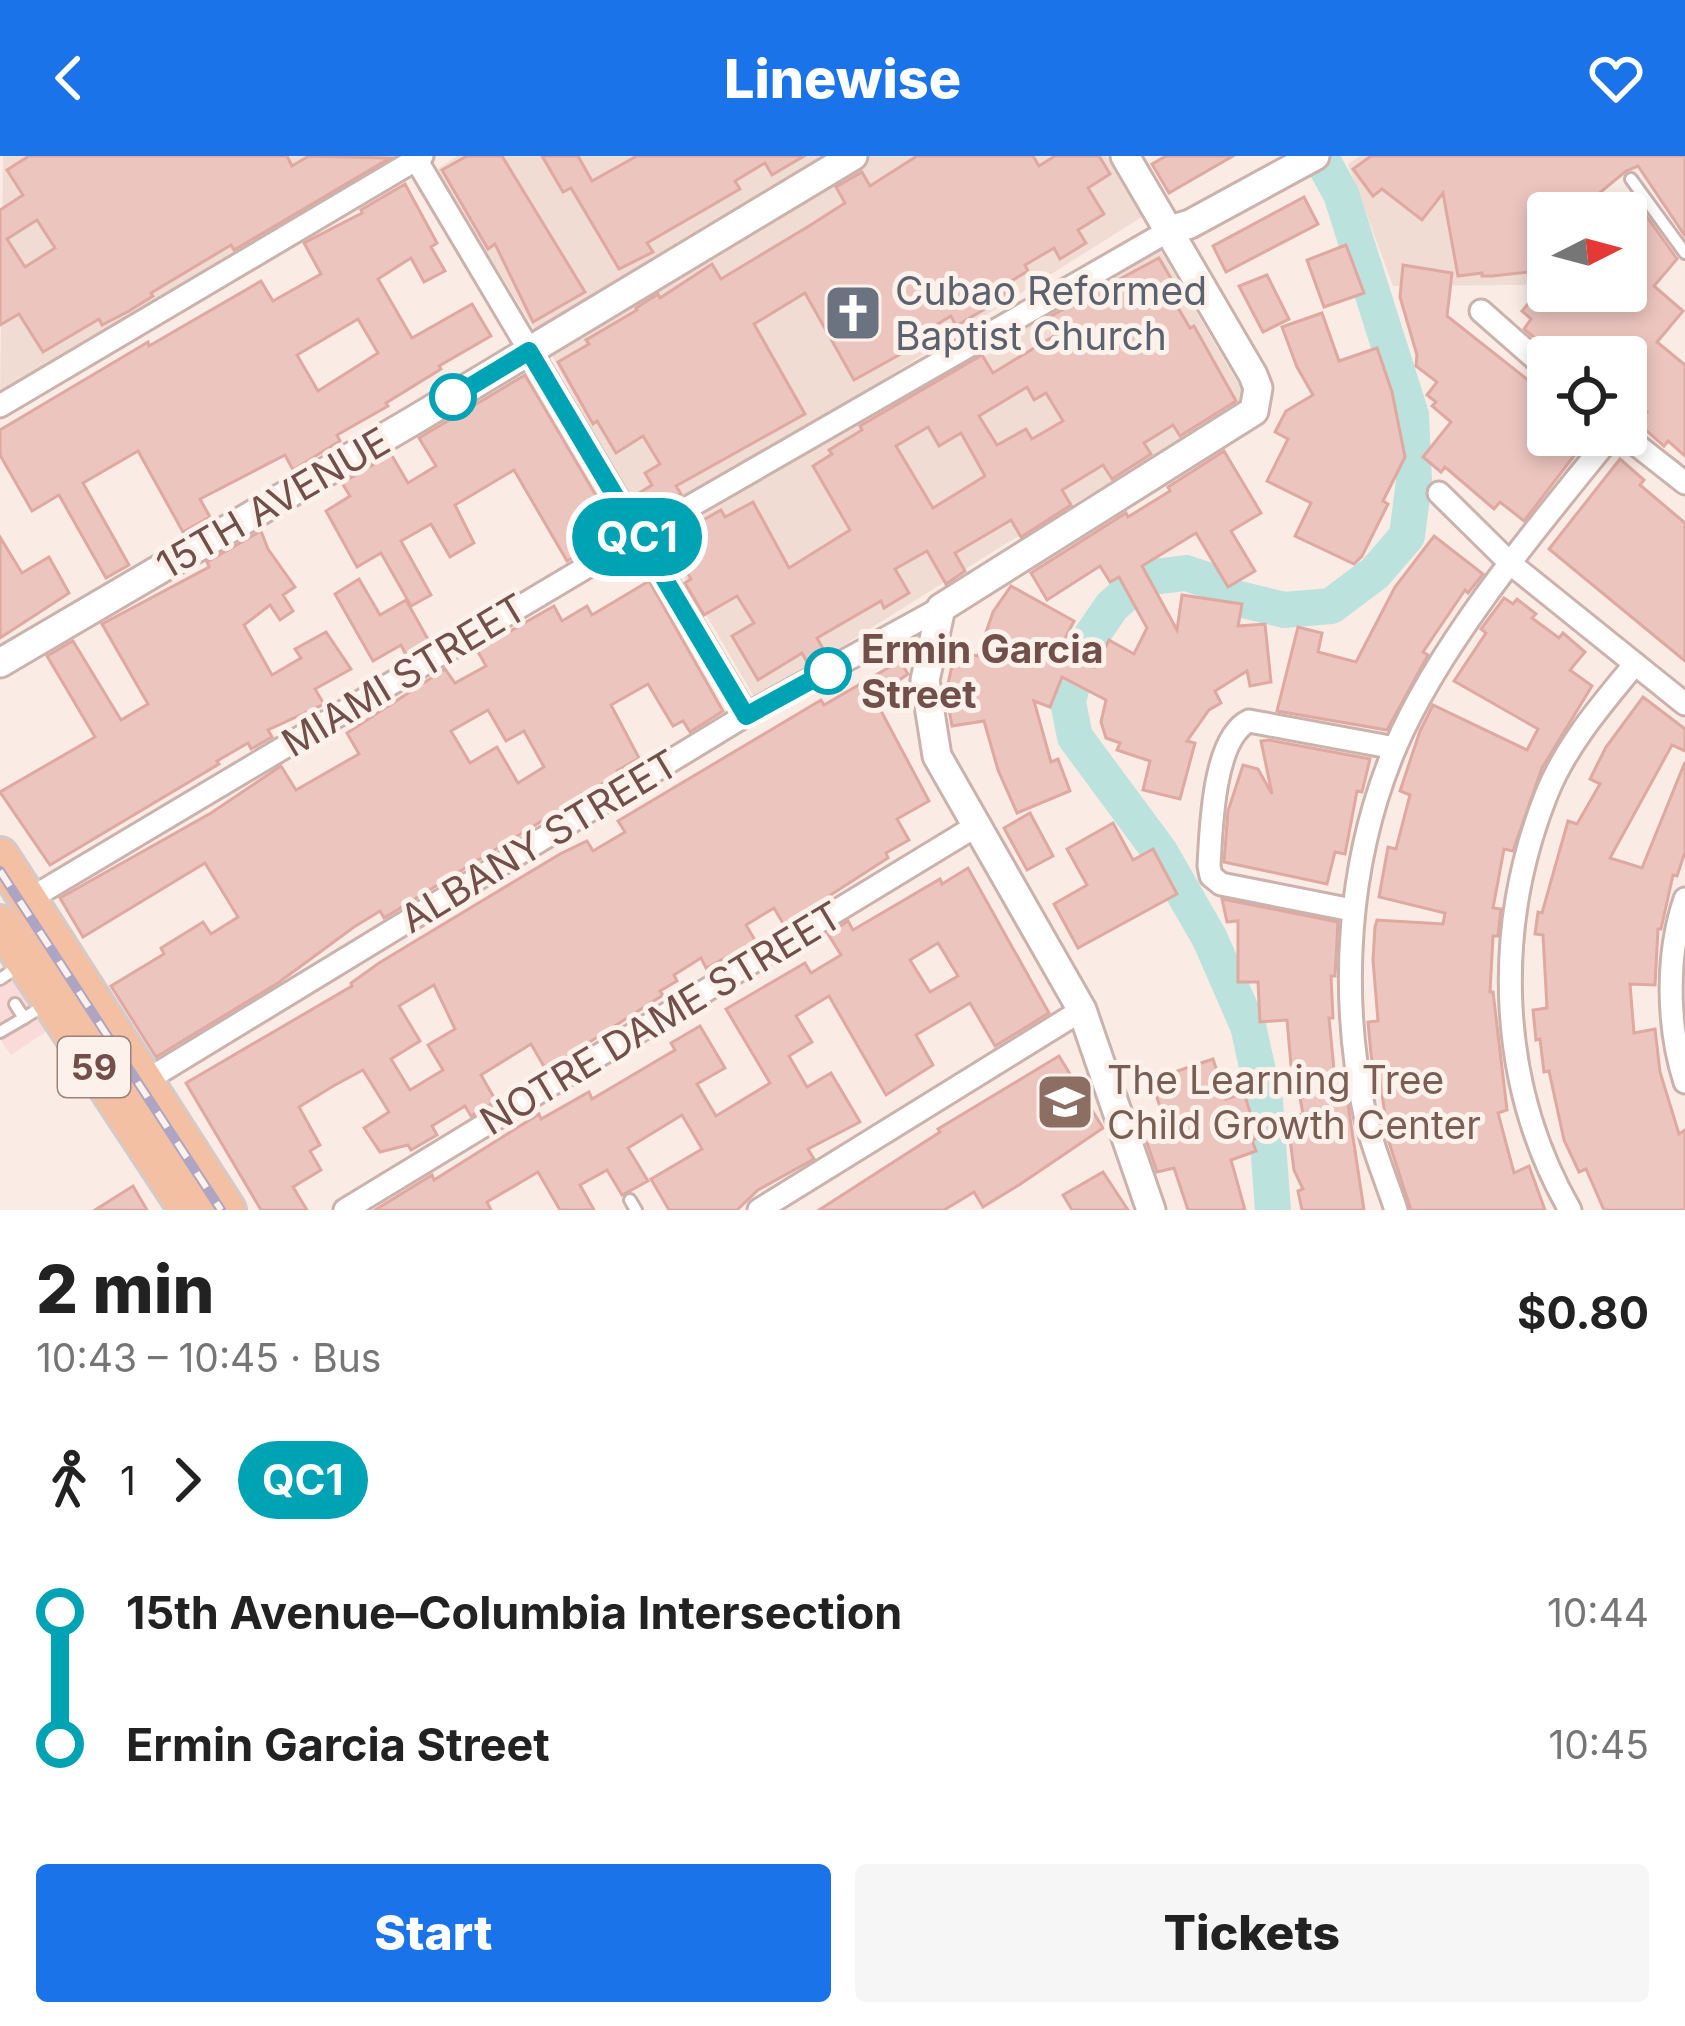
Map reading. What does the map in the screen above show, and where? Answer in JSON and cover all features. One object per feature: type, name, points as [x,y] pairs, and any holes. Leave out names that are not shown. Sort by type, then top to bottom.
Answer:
[{"type":"main road","name":"59","points":[[0,856],[28,900],[16,970]]},
{"type":"main road","name":"59","points":[[0,924],[30,1008],[188,1210]]},
{"type":"main road","name":"59","points":[[16,970],[142,1083],[227,1210]]},
{"type":"street","name":"15TH AVENUE","points":[[0,663],[853,156]]},
{"type":"street","points":[[1125,156],[1253,375],[1258,388],[1254,412],[940,608],[928,657],[927,703],[937,756],[1082,1010],[1151,1210]]},
{"type":"street","name":"MIAMI STREET","points":[[28,900],[637,537],[1170,230],[1315,156]]},
{"type":"street","points":[[0,406],[418,157],[746,716]]},
{"type":"street","points":[[1480,311],[1527,352]]},
{"type":"street","points":[[1647,453],[1685,483]]},
{"type":"street","points":[[1396,1210],[1365,1115],[1352,1003],[1352,910],[1368,834],[1395,748],[1455,640],[1596,456]]},
{"type":"street","points":[[1438,493],[1511,565],[1685,704]]},
{"type":"street","name":"ALBANY STREET","points":[[142,1083],[746,716],[940,608]]},
{"type":"street","points":[[1570,1210],[1554,1181],[1523,1095],[1510,1013],[1510,943],[1523,866],[1548,790],[1583,727],[1635,664]]},
{"type":"street","points":[[1352,910],[1221,884],[1208,866],[1215,789],[1235,734],[1249,721],[1395,748]]},
{"type":"street","name":"NOTRE DAME STREET","points":[[345,1210],[976,826]]},
{"type":"street","points":[[1685,899],[1672,965],[1672,1016],[1685,1082]]},
{"type":"street","points":[[759,1210],[1082,1010]]},
{"type":"lane","points":[[1631,179],[1685,253]]},
{"type":"lane","points":[[0,1032],[30,1008]]},
{"type":"shaded area","points":[[3,156],[402,156],[0,398]]},
{"type":"shaded area","points":[[457,156],[829,156],[534,329],[436,170]]},
{"type":"shaded area","points":[[868,156],[1106,156],[1142,217],[644,530],[549,350]]},
{"type":"shaded area","points":[[1360,156],[1487,156],[1527,227],[1527,285],[1393,286],[1348,164]]},
{"type":"shaded area","points":[[1159,248],[1248,401],[999,548],[756,700],[662,539]]},
{"type":"shaded area","points":[[15,966],[56,1025],[11,1055],[0,1039],[0,976]]},
{"type":"building","points":[[29,156],[287,156],[292,166],[309,156],[390,158],[234,250],[231,245],[129,311],[102,325],[99,319],[43,352],[19,314],[0,325],[0,210],[23,195],[7,170]],"holes":[[[37,220],[55,248],[25,267],[7,239]]]},
{"type":"building","points":[[467,156],[502,156],[585,292],[533,322],[495,244],[488,249],[442,170]]},
{"type":"building","points":[[542,156],[578,156],[592,181],[637,156],[804,156],[772,175],[765,163],[735,181],[740,189],[647,243],[653,252],[619,269],[571,188],[563,192]]},
{"type":"building","points":[[917,156],[1033,156],[1039,166],[1055,156],[1099,156],[1110,174],[1088,188],[1104,214],[1078,230],[1086,243],[1060,259],[1054,248],[1025,265],[1028,271],[1001,287],[1007,296],[956,326],[951,316],[922,333],[926,340],[854,380],[805,293],[754,324],[805,414],[676,486],[681,494],[645,515],[634,496],[652,485],[645,473],[660,464],[643,436],[616,453],[597,421],[593,424],[558,362],[658,294],[660,298],[712,264],[721,279],[809,226],[845,203],[836,187],[862,172],[870,186]]},
{"type":"building","points":[[1166,156],[1233,156],[1169,193],[1152,164]]},
{"type":"building","points":[[1371,156],[1685,156],[1685,236],[1638,166],[1601,192],[1527,192],[1527,272],[1458,276],[1443,193],[1422,220],[1382,189],[1373,196],[1353,169]]},
{"type":"building","points":[[405,184],[437,243],[431,247],[445,271],[424,282],[411,258],[378,279],[412,338],[472,304],[491,336],[337,435],[340,441],[293,470],[285,455],[200,499],[210,517],[183,532],[138,451],[83,483],[129,565],[106,578],[59,495],[32,511],[0,455],[0,430],[261,281],[273,301],[321,274],[304,243]],"holes":[[[358,319],[378,353],[318,391],[297,355]]]},
{"type":"building","points":[[1304,197],[1318,224],[1226,272],[1213,246]]},
{"type":"building","points":[[1647,217],[1677,259],[1654,286],[1683,311],[1657,342],[1685,365],[1685,456],[1647,431],[1647,336],[1532,336],[1524,329],[1531,319],[1522,311],[1527,305],[1527,312],[1647,312]]},
{"type":"building","points":[[1346,245],[1364,293],[1324,307],[1307,260]]},
{"type":"building","points":[[1159,258],[1182,297],[1174,301],[1190,328],[1194,326],[1236,401],[1180,436],[1173,425],[1144,443],[1151,454],[1112,479],[1103,465],[1062,490],[1071,505],[1021,537],[1011,520],[955,553],[965,571],[946,584],[927,551],[895,569],[909,593],[884,608],[881,601],[817,638],[826,654],[808,664],[802,653],[758,680],[732,636],[754,623],[737,596],[704,615],[685,583],[691,579],[668,540],[721,510],[725,517],[753,502],[789,568],[850,530],[813,466],[832,454],[829,450],[862,430],[860,426],[982,355],[993,373],[1059,333],[1049,317]],"holes":[[[1027,387],[1034,400],[1046,393],[1063,421],[1032,439],[1026,429],[997,445],[979,416]],[[928,427],[939,446],[961,433],[985,476],[933,508],[896,446]]]},
{"type":"building","points":[[1403,265],[1452,273],[1447,316],[1527,379],[1527,456],[1574,456],[1524,521],[1500,502],[1494,509],[1445,467],[1441,472],[1423,457],[1451,422],[1427,395],[1437,382],[1416,366],[1400,297]]},
{"type":"building","points":[[1267,275],[1289,319],[1263,332],[1239,286]]},
{"type":"building","points":[[1322,313],[1339,361],[1377,348],[1405,457],[1383,501],[1388,504],[1354,564],[1295,536],[1311,503],[1267,481],[1288,439],[1275,432],[1286,411],[1313,395],[1282,327]]},
{"type":"building","points":[[525,375],[617,531],[567,561],[514,470],[455,505],[474,543],[450,557],[431,524],[401,541],[431,595],[411,606],[381,553],[357,567],[326,511],[350,496],[342,483],[391,454],[408,483],[436,466],[419,438]]},
{"type":"building","points":[[1224,451],[1261,513],[1231,531],[1255,571],[1228,587],[1196,533],[1142,566],[1177,630],[1182,595],[1242,604],[1238,626],[1265,624],[1271,682],[1250,686],[1247,671],[1215,691],[1221,703],[1209,710],[1187,741],[1195,743],[1180,799],[1143,790],[1150,761],[1117,750],[1120,743],[1106,738],[1101,722],[1106,700],[1062,677],[1050,707],[1034,701],[1051,762],[1058,759],[1070,791],[1017,813],[984,721],[952,726],[946,693],[955,652],[978,656],[993,612],[1011,586],[1074,621],[1058,652],[1095,667],[1109,640],[1134,654],[1147,628],[1119,577],[1110,582],[1100,566],[1047,600],[1031,573],[1170,491],[1168,487]]},
{"type":"building","points":[[1620,459],[1644,480],[1640,485],[1685,523],[1685,661],[1549,549]]},
{"type":"building","points":[[261,531],[295,587],[283,595],[293,611],[280,620],[270,605],[244,625],[272,675],[301,658],[295,649],[326,632],[351,669],[315,689],[324,704],[268,730],[272,737],[251,749],[248,743],[50,865],[0,792],[95,737],[47,656],[73,641],[121,720],[148,704],[102,624],[209,567],[207,562]]},
{"type":"building","points":[[1434,536],[1483,574],[1468,593],[1465,590],[1423,652],[1428,655],[1387,730],[1277,711],[1298,627],[1322,633],[1318,652],[1356,662],[1395,587]]},
{"type":"building","points":[[0,537],[22,573],[49,557],[69,593],[0,638]]},
{"type":"building","points":[[359,579],[380,615],[406,600],[430,643],[407,657],[401,645],[373,661],[335,594]]},
{"type":"building","points":[[649,581],[723,711],[690,732],[683,721],[673,726],[648,684],[611,705],[639,758],[384,918],[380,911],[354,927],[278,983],[156,1057],[111,986],[164,954],[161,948],[203,922],[211,934],[238,917],[205,863],[83,937],[60,898],[211,813],[281,766],[296,790],[359,754],[347,733],[445,669],[455,683],[486,666],[477,650],[554,606],[562,621],[587,606],[592,615]],"holes":[[[488,710],[506,741],[524,731],[544,767],[518,783],[497,747],[470,763],[451,731]]]},
{"type":"building","points":[[1504,598],[1513,604],[1517,599],[1536,614],[1532,618],[1559,638],[1563,633],[1585,652],[1570,670],[1592,686],[1542,768],[1513,851],[1504,849],[1493,908],[1501,909],[1498,936],[1493,936],[1490,992],[1507,1110],[1498,1113],[1514,1173],[1529,1166],[1545,1210],[1411,1210],[1383,1124],[1378,1068],[1373,1068],[1371,1054],[1368,1022],[1378,1021],[1375,927],[1377,920],[1443,924],[1445,913],[1379,897],[1388,847],[1396,849],[1410,795],[1400,791],[1433,705],[1527,750],[1538,729],[1454,681],[1486,633],[1481,629]]},
{"type":"building","points":[[900,661],[908,674],[898,681],[906,694],[880,709],[929,801],[897,819],[909,840],[784,925],[774,908],[746,925],[756,942],[706,968],[701,958],[674,975],[677,981],[660,991],[663,995],[546,1070],[531,1044],[481,1075],[496,1101],[471,1116],[465,1106],[432,1126],[437,1135],[411,1150],[408,1145],[380,1152],[364,1128],[389,1112],[363,1070],[335,1085],[299,1107],[320,1145],[310,1151],[321,1170],[293,1187],[307,1210],[261,1210],[186,1083],[352,986],[379,963],[560,854],[587,841],[593,851],[625,832],[618,821],[821,700],[824,705]],"holes":[[[434,985],[455,1029],[428,1045],[443,1070],[410,1090],[391,1059],[420,1041],[399,1006]]]},
{"type":"building","points":[[1643,697],[1685,729],[1685,751],[1672,745],[1610,858],[1642,868],[1685,762],[1685,852],[1677,876],[1673,875],[1658,929],[1655,985],[1630,984],[1634,1033],[1655,1029],[1660,1072],[1679,1134],[1685,1130],[1685,1210],[1604,1210],[1586,1169],[1579,1172],[1564,1140],[1549,1071],[1544,1072],[1540,1039],[1536,1040],[1533,1010],[1547,1008],[1543,935],[1535,934],[1568,821],[1577,824],[1600,784],[1590,779],[1606,747]]},
{"type":"building","points":[[1261,741],[1370,759],[1362,792],[1357,791],[1345,854],[1335,852],[1327,884],[1224,862],[1228,811],[1243,765],[1258,769],[1272,794]]},
{"type":"building","points":[[1030,813],[1053,856],[1027,870],[1004,828]]},
{"type":"building","points":[[1113,823],[1133,860],[1153,849],[1177,894],[1078,948],[1054,904],[1087,885],[1067,849]]},
{"type":"building","points":[[968,868],[1049,1013],[995,1046],[970,1003],[916,1035],[933,1065],[886,1095],[829,996],[796,1016],[812,1042],[789,1056],[807,1087],[831,1073],[860,1122],[808,1149],[814,1159],[758,1190],[737,1210],[669,1210],[651,1179],[702,1149],[682,1115],[628,1148],[648,1181],[622,1195],[607,1170],[580,1185],[594,1210],[560,1210],[538,1172],[487,1202],[491,1210],[375,1210],[432,1175],[434,1180],[539,1114],[541,1119],[589,1092],[592,1099],[675,1050],[671,1043],[700,1026],[725,1068],[697,1084],[716,1116],[770,1083],[726,1009],[805,963],[811,973],[841,955],[828,934],[848,921],[853,930],[940,879],[942,884]],"holes":[[[938,943],[958,976],[930,992],[910,960]]]},
{"type":"building","points":[[1222,899],[1338,922],[1335,976],[1331,976],[1333,1018],[1329,1018],[1337,1093],[1346,1091],[1364,1210],[1302,1210],[1298,1191],[1303,1189],[1294,1170],[1288,1123],[1303,1114],[1300,1098],[1307,1097],[1303,1064],[1291,1065],[1287,1020],[1260,1022],[1258,982],[1238,982],[1238,921],[1227,922]]},
{"type":"building","points":[[1059,1056],[1103,1128],[1019,1185],[983,1207],[974,1192],[944,1210],[819,1210],[940,1132],[938,1129]]},
{"type":"building","points":[[1213,1059],[1226,1099],[1244,1093],[1258,1138],[1252,1140],[1256,1151],[1231,1160],[1245,1210],[1188,1210],[1174,1168],[1157,1172],[1146,1140],[1169,1133],[1151,1080]]},
{"type":"building","points":[[1103,1172],[1128,1210],[1072,1210],[1063,1195]]},
{"type":"building","points":[[133,1186],[147,1210],[95,1210]]},
{"type":"waterway","points":[[1273,1210],[1265,1102],[1248,1026],[1210,939],[1160,852],[1075,737],[1068,702],[1079,654],[1112,606],[1144,578],[1186,573],[1213,582],[1231,597],[1284,610],[1331,606],[1375,573],[1407,536],[1414,481],[1411,415],[1341,194],[1320,156]]},
{"type":"railway","points":[[0,871],[221,1210]]},
{"type":"bus line","name":"QC1","points":[[453,397],[529,351],[746,716],[828,671]]},
{"type":"place","name":"Cubao Reformed Baptist Church","points":[[853,313]]},
{"type":"place","name":"Ermin Garcia Street","points":[[828,671]]},
{"type":"place","name":"The Learning Tree Child Growth Center","points":[[1065,1102]]}]
